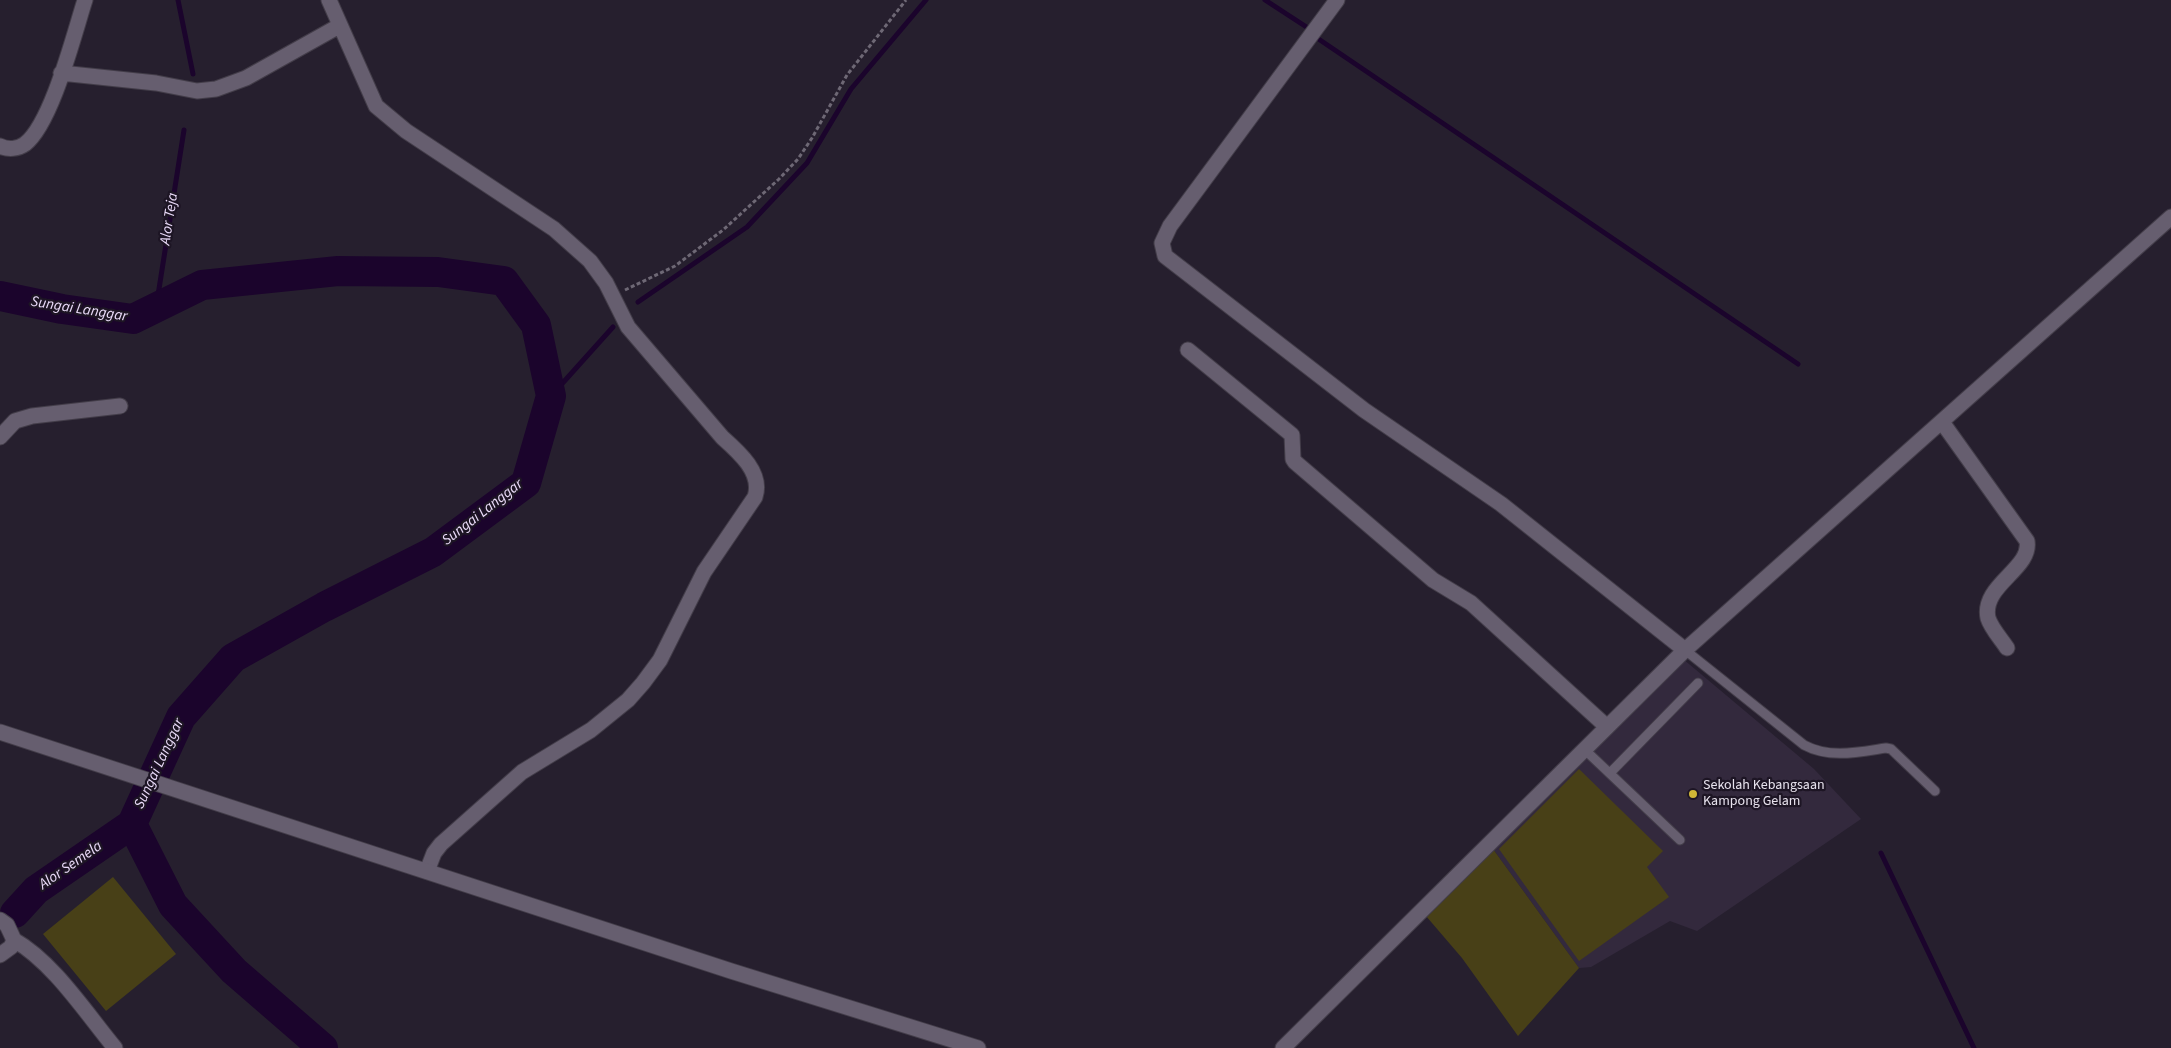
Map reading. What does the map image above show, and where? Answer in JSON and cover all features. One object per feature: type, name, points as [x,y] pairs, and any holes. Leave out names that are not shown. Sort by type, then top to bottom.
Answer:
[{"type":"street","points":[[0,146],[20,147],[30,140],[42,124],[61,74],[85,0]]},
{"type":"street","points":[[329,0],[376,106],[406,131],[570,242],[599,272],[614,297],[628,327],[722,437],[737,450],[755,477],[758,487],[755,497],[704,572],[660,660],[643,684],[628,700],[591,730],[522,772],[441,844],[434,853],[427,871]]},
{"type":"street","points":[[1337,0],[1170,226],[1162,243],[1165,256],[1364,410],[1501,504],[1685,650]]},
{"type":"street","points":[[61,74],[156,83],[197,91],[216,89],[246,78],[339,26]]},
{"type":"street","points":[[1283,1048],[1606,726],[1685,650],[2171,216]]},
{"type":"street","points":[[1188,350],[1292,435],[1293,459],[1295,462],[1433,580],[1476,607],[1606,726]]},
{"type":"street","points":[[0,437],[15,421],[32,416],[120,406]]},
{"type":"street","points":[[1942,422],[2027,541],[2026,556],[1997,589],[1988,609],[1988,618],[2007,648]]},
{"type":"street","points":[[0,732],[731,971],[978,1048]]},
{"type":"street","points":[[0,920],[7,925],[14,940],[33,952],[60,981],[115,1048]]},
{"type":"street","points":[[0,956],[11,947],[14,940]]},
{"type":"lane","points":[[1685,650],[1804,745],[1813,750],[1833,753],[1856,754],[1891,749],[1934,791]]},
{"type":"lane","points":[[1610,773],[1698,683]]},
{"type":"lane","points":[[1584,749],[1680,840]]},
{"type":"path","points":[[614,297],[674,266],[723,230],[779,179],[798,159],[812,138],[847,75],[906,0]]},
{"type":"shaded area","name":"Sekolah Kebangsaan Kampong Gelam","points":[[1683,659],[1814,769],[1861,819],[1697,931],[1670,921],[1591,967],[1579,968],[1493,849]]},
{"type":"shaded area","points":[[1579,769],[1663,851],[1647,867],[1669,897],[1579,961],[1499,849]]},
{"type":"shaded area","points":[[1493,849],[1579,968],[1518,1036],[1462,958],[1426,916]]},
{"type":"shaded area","points":[[113,877],[176,954],[106,1011],[43,934]]},
{"type":"waterway","name":"Alor Teja","points":[[178,0],[193,74]]},
{"type":"waterway","points":[[638,302],[747,227],[807,163],[851,89],[926,0]]},
{"type":"waterway","points":[[1265,0],[1308,28]]},
{"type":"waterway","points":[[1320,40],[1798,364]]},
{"type":"waterway","name":"Alor Teja","points":[[156,308],[184,130]]},
{"type":"waterway","name":"Sungai Langgar","points":[[0,296],[62,309],[133,319],[202,285],[338,271],[438,272],[504,281],[536,325],[551,396],[526,483],[433,552],[324,607],[233,658],[181,717],[132,824],[173,905],[234,971],[323,1048]]},
{"type":"waterway","points":[[551,396],[613,327]]},
{"type":"waterway","name":"Alor Semela","points":[[15,913],[36,890],[132,824]]},
{"type":"waterway","points":[[1881,853],[1974,1048]]},
{"type":"place","name":"Sekolah Kebangsaan Kampong Gelam","points":[[1693,794]]}]
